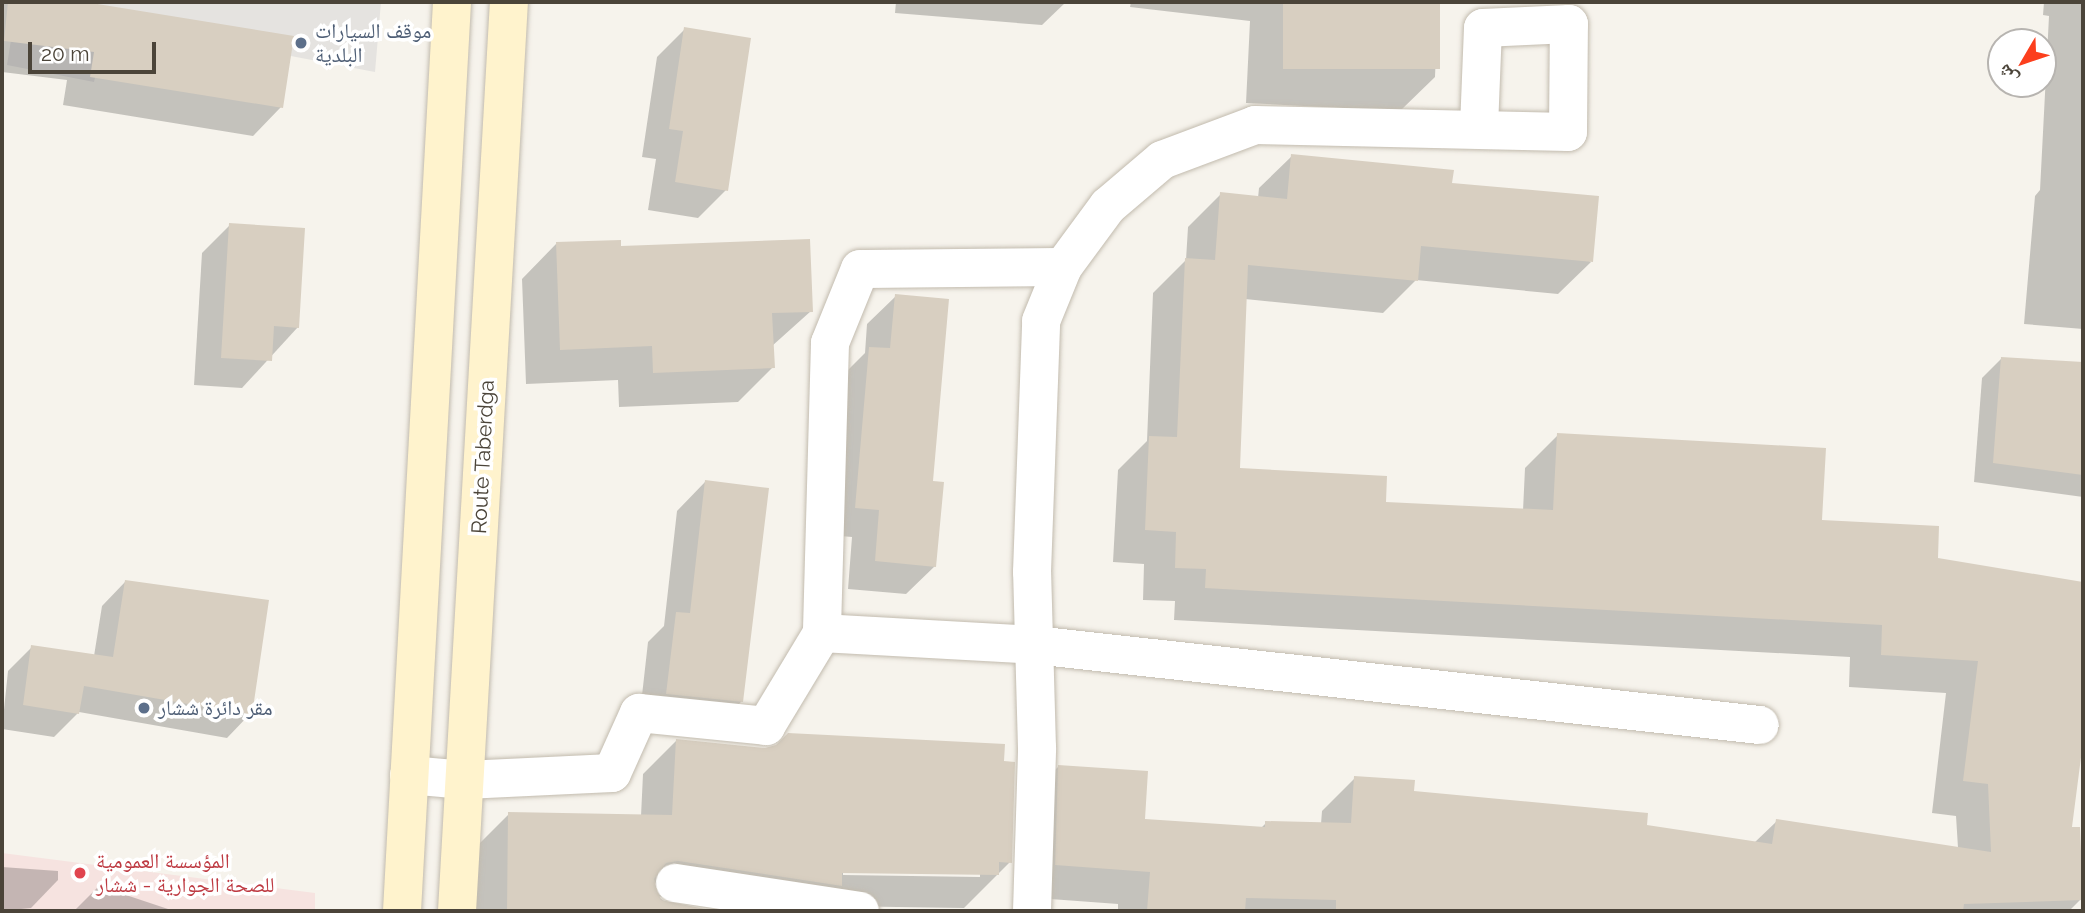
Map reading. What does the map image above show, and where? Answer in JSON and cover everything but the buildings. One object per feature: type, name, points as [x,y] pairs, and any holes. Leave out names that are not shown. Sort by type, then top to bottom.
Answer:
[{"type":"main road","points":[[402,911],[452,2]]},
{"type":"main road","name":"Route Taberdga","points":[[457,911],[509,2]]},
{"type":"street","points":[[1032,911],[1032,572],[1041,321],[1063,267],[1108,206],[1163,160],[1255,125],[1479,129]]},
{"type":"street","points":[[409,775],[464,780],[612,773],[639,713],[766,726],[821,633],[830,343],[860,268],[1063,267]]},
{"type":"street","points":[[821,633],[1034,645],[1760,725]]},
{"type":"street","points":[[676,883],[860,911]]},
{"type":"shaded area","name":"موقف السيارات البلدية","points":[[17,2],[381,2],[375,72],[108,21],[94,82],[7,65]]},
{"type":"shaded area","name":"المؤسسة العمومية للصحة الجوارية - ششار","points":[[2,853],[315,893],[315,911],[2,911]]},
{"type":"place","name":"موقف السيارات البلدية","points":[[301,43]]},
{"type":"place","name":"مقر دائرة ششار","points":[[144,708]]},
{"type":"place","name":"المؤسسة العمومية للصحة الجوارية - ششار","points":[[80,873]]}]
